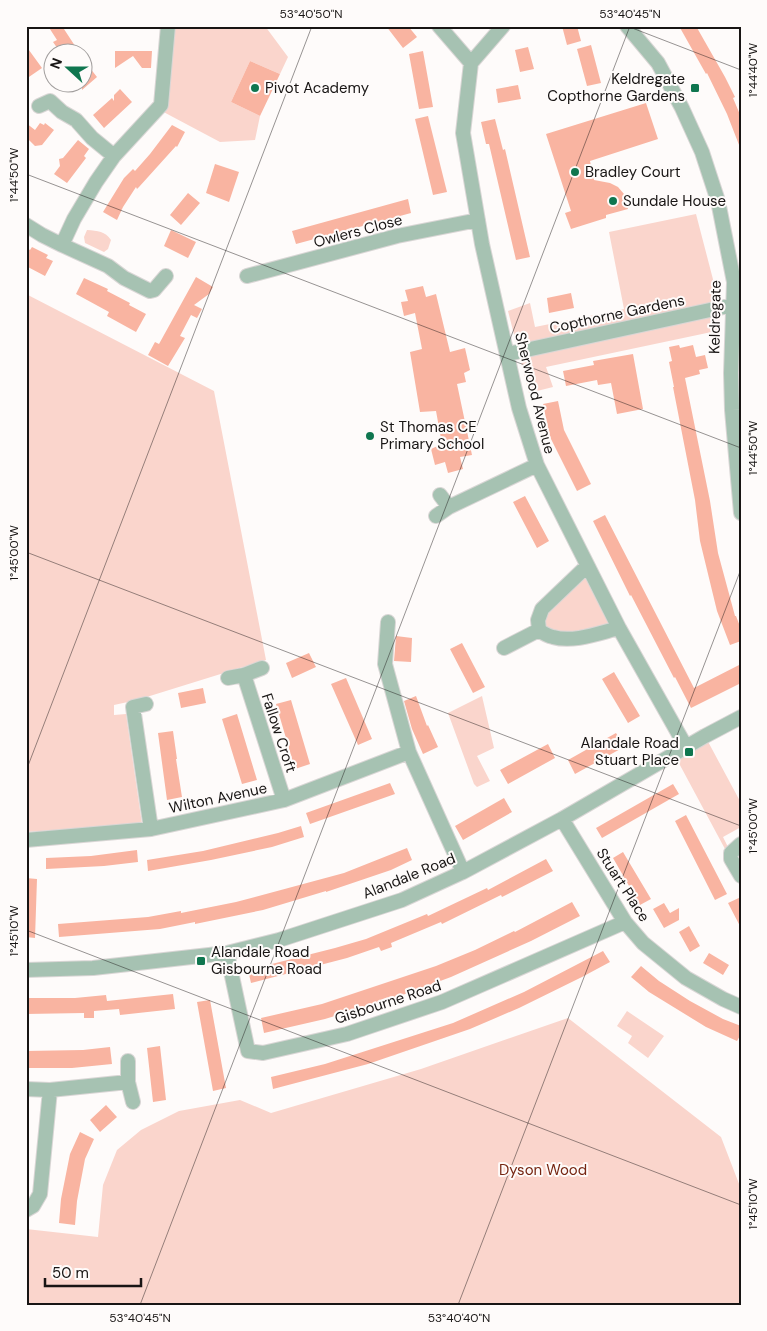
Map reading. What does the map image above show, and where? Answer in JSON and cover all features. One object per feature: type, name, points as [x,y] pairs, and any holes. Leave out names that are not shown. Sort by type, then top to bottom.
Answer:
[{"type":"street","points":[[62,245],[74,219],[114,156],[161,104],[168,26]]},
{"type":"street","points":[[439,26],[471,63],[503,26]]},
{"type":"street","name":"Keldregate","points":[[627,26],[658,64],[682,108],[702,152],[718,201],[734,282],[731,374],[741,513]]},
{"type":"street","name":"Sherwood Avenue","points":[[471,63],[462,133],[478,220],[519,408],[537,465],[618,628],[686,747]]},
{"type":"street","points":[[39,106],[50,101],[62,112],[76,120],[92,138],[114,156]]},
{"type":"street","name":"Owlers Close","points":[[246,276],[397,236],[478,220]]},
{"type":"street","points":[[26,225],[42,235],[108,266],[124,278],[150,291],[154,290],[166,276]]},
{"type":"street","name":"Copthorne Gardens","points":[[508,354],[733,305]]},
{"type":"street","points":[[436,516],[448,506],[537,465]]},
{"type":"street","points":[[440,495],[448,506]]},
{"type":"street","points":[[539,630],[538,620],[542,610],[587,566]]},
{"type":"street","points":[[388,622],[385,664],[409,752],[463,872]]},
{"type":"street","points":[[539,630],[551,637],[561,639],[618,628]]},
{"type":"street","points":[[504,648],[539,630]]},
{"type":"street","points":[[228,678],[244,675],[262,668]]},
{"type":"street","name":"Fallow Croft","points":[[244,675],[284,800]]},
{"type":"street","points":[[133,707],[151,829]]},
{"type":"street","name":"Alandale Road","points":[[26,970],[93,968],[227,953],[279,940],[402,900],[463,872],[562,819],[686,747],[741,718]]},
{"type":"street","name":"Wilton Avenue","points":[[26,840],[151,829],[284,800],[409,752]]},
{"type":"street","name":"Stuart Place","points":[[562,819],[625,922],[643,943],[686,978],[741,1007]]},
{"type":"street","points":[[741,844],[731,853],[731,859],[741,876]]},
{"type":"street","name":"Gisbourne Road","points":[[227,953],[248,1051],[263,1053],[347,1034],[442,1002],[625,922]]},
{"type":"street","points":[[128,1061],[128,1082],[132,1102]]},
{"type":"street","points":[[26,1090],[50,1090],[128,1082]]},
{"type":"street","points":[[26,1210],[33,1206],[40,1194],[50,1090]]},
{"type":"green space","points":[[162,26],[265,26],[288,57],[280,74],[250,61],[231,102],[260,116],[255,140],[220,142],[156,108]]},
{"type":"green space","points":[[696,214],[715,287],[721,330],[546,367],[553,387],[529,393],[508,311],[530,303],[535,327],[624,309],[609,232]]},
{"type":"green space","points":[[87,230],[104,233],[111,240],[108,249],[104,252],[85,243],[84,237]]},
{"type":"green space","points":[[26,294],[214,391],[266,660],[137,700],[114,705],[114,715],[126,714],[142,824],[26,832]]},
{"type":"green space","points":[[587,566],[619,628],[592,635],[539,630],[542,609]]},
{"type":"green space","points":[[482,696],[494,748],[477,756],[490,781],[477,787],[474,784],[448,713]]},
{"type":"green space","points":[[705,736],[741,803],[741,827],[723,837],[728,847],[725,849],[674,754]]},
{"type":"green space","points":[[627,1011],[664,1036],[648,1058],[628,1043],[632,1036],[617,1026]]},
{"type":"green space","name":"Dyson Wood","points":[[568,1018],[721,1137],[741,1189],[741,1305],[26,1305],[26,1229],[98,1237],[103,1185],[117,1150],[141,1130],[179,1111],[240,1100],[271,1113],[421,1069]]},
{"type":"building","points":[[48,26],[62,26],[72,42],[53,42],[57,40]]},
{"type":"building","points":[[386,26],[408,26],[417,37],[403,48]]},
{"type":"building","points":[[562,26],[577,26],[581,41],[567,45]]},
{"type":"building","points":[[679,26],[696,26],[735,97],[733,98],[741,117],[741,150],[727,114],[707,73]]},
{"type":"building","points":[[591,45],[601,83],[587,86],[577,49]]},
{"type":"building","points":[[26,46],[42,68],[26,79]]},
{"type":"building","points":[[528,47],[534,69],[520,72],[515,50]]},
{"type":"building","points":[[115,51],[152,51],[151,68],[142,68],[133,56],[115,68]]},
{"type":"building","points":[[423,51],[433,107],[419,109],[409,54]]},
{"type":"building","name":"Pivot Academy","points":[[250,61],[280,74],[260,116],[231,102]]},
{"type":"building","points":[[92,71],[97,77],[92,81]]},
{"type":"building","points":[[518,85],[521,99],[498,103],[496,89]]},
{"type":"building","points":[[120,89],[132,102],[104,128],[93,115],[112,98],[114,101],[114,95]]},
{"type":"building","name":"Bradley Court","points":[[646,103],[658,139],[590,161],[594,180],[610,183],[618,187],[624,194],[628,209],[606,215],[606,218],[571,229],[565,213],[571,211],[546,134]]},
{"type":"building","points":[[428,116],[447,192],[433,195],[415,119]]},
{"type":"building","points":[[495,119],[503,150],[505,149],[530,257],[516,260],[489,144],[486,144],[481,122]]},
{"type":"building","points":[[26,123],[35,130],[40,123],[44,125],[45,123],[54,130],[42,145],[35,146],[26,137]]},
{"type":"building","points":[[172,125],[185,132],[177,147],[137,189],[136,187],[117,220],[103,212],[124,178],[133,169],[135,171]]},
{"type":"building","points":[[78,140],[89,149],[84,156],[86,158],[67,183],[54,174],[60,166],[59,159],[63,158]]},
{"type":"building","points":[[215,164],[239,172],[229,202],[206,193]]},
{"type":"building","points":[[188,193],[200,203],[181,225],[170,215]]},
{"type":"building","points":[[408,199],[411,213],[296,244],[292,231]]},
{"type":"building","points":[[171,230],[196,242],[188,258],[164,246]]},
{"type":"building","points":[[32,247],[48,255],[46,258],[53,261],[45,276],[26,266],[26,248],[30,250]]},
{"type":"building","points":[[196,277],[213,287],[209,294],[194,305],[202,309],[197,318],[191,315],[180,336],[185,338],[168,366],[148,355],[155,342],[159,344]]},
{"type":"building","points":[[84,278],[108,289],[107,291],[146,314],[136,332],[107,316],[109,312],[76,294]]},
{"type":"building","points":[[423,286],[426,297],[436,294],[450,352],[465,348],[470,370],[464,373],[466,382],[457,384],[472,455],[460,457],[463,469],[448,473],[445,462],[435,465],[431,449],[442,444],[436,411],[420,412],[410,352],[422,349],[415,313],[404,316],[401,302],[408,301],[405,290]]},
{"type":"building","points":[[571,293],[574,308],[549,313],[547,298]]},
{"type":"building","points":[[679,345],[680,348],[693,345],[696,357],[705,355],[708,368],[699,370],[700,374],[685,378],[710,501],[718,553],[735,616],[741,629],[741,641],[730,645],[717,611],[700,541],[695,500],[673,387],[669,362],[672,361],[669,347]]},
{"type":"building","points":[[633,354],[643,409],[617,414],[611,383],[598,385],[597,380],[566,386],[563,371],[594,365],[593,361]]},
{"type":"building","points":[[558,401],[564,430],[591,484],[577,491],[550,437],[543,404]]},
{"type":"building","points":[[525,496],[549,541],[537,548],[513,502]]},
{"type":"building","points":[[605,515],[694,688],[741,664],[741,683],[691,708],[630,596],[593,521]]},
{"type":"building","points":[[396,636],[412,638],[411,662],[394,661]]},
{"type":"building","points":[[462,643],[485,687],[473,693],[450,649]]},
{"type":"building","points":[[309,653],[316,667],[292,678],[286,663]]},
{"type":"building","points":[[614,672],[640,716],[628,723],[602,679]]},
{"type":"building","points":[[346,678],[372,739],[358,745],[331,684]]},
{"type":"building","points":[[203,688],[206,703],[181,708],[178,693]]},
{"type":"building","points":[[416,696],[427,726],[438,747],[423,754],[412,729],[404,701]]},
{"type":"building","points":[[291,700],[310,764],[295,769],[276,704]]},
{"type":"building","points":[[237,714],[257,780],[242,784],[222,719]]},
{"type":"building","points":[[173,731],[182,797],[167,800],[158,733]]},
{"type":"building","points":[[616,733],[624,747],[575,774],[568,760]]},
{"type":"building","points":[[548,744],[555,758],[508,784],[500,770]]},
{"type":"building","points":[[390,783],[395,794],[310,824],[306,813]]},
{"type":"building","points":[[673,784],[679,794],[602,838],[596,828]]},
{"type":"building","points":[[504,798],[512,812],[463,840],[455,826]]},
{"type":"building","points":[[686,815],[727,894],[715,900],[675,821]]},
{"type":"building","points":[[301,826],[304,837],[272,847],[148,871],[147,860],[203,851]]},
{"type":"building","points":[[407,848],[412,860],[391,870],[326,892],[263,910],[160,929],[59,937],[58,924],[148,917],[181,911],[181,913],[236,902],[344,873]]},
{"type":"building","points":[[137,850],[138,862],[46,869],[46,858],[91,856]]},
{"type":"building","points":[[623,852],[651,899],[640,905],[613,858]]},
{"type":"building","points":[[546,859],[553,871],[442,924],[441,922],[391,943],[392,947],[381,951],[379,947],[347,958],[251,983],[248,970],[366,939],[427,914],[428,916],[487,888],[488,890]]},
{"type":"building","points":[[26,878],[37,879],[35,938],[26,937]]},
{"type":"building","points":[[741,897],[741,928],[728,903]]},
{"type":"building","points":[[572,902],[580,916],[531,941],[451,977],[397,997],[325,1019],[264,1033],[261,1018],[322,1004],[436,966],[515,932]]},
{"type":"building","points":[[664,903],[670,913],[679,908],[679,920],[664,928],[653,909]]},
{"type":"building","points":[[689,926],[700,946],[690,952],[679,932]]},
{"type":"building","points":[[603,951],[610,962],[519,1008],[470,1029],[368,1064],[273,1089],[271,1077],[325,1064],[453,1023],[524,992]]},
{"type":"building","points":[[709,953],[729,965],[723,975],[703,963]]},
{"type":"building","points":[[641,966],[659,981],[690,1001],[723,1019],[741,1026],[741,1034],[737,1041],[706,1027],[649,992],[631,977]]},
{"type":"building","points":[[173,994],[175,1009],[120,1015],[119,1009],[94,1011],[94,1018],[84,1018],[84,1013],[26,1014],[26,998],[75,998],[106,995],[107,1001]]},
{"type":"building","points":[[210,1000],[226,1088],[213,1091],[197,1002]]},
{"type":"building","points":[[160,1046],[166,1100],[153,1102],[147,1048]]},
{"type":"building","points":[[110,1047],[112,1064],[72,1068],[26,1068],[26,1051],[83,1050]]},
{"type":"building","points":[[106,1105],[117,1117],[100,1132],[90,1120]]},
{"type":"building","points":[[80,1132],[94,1139],[85,1159],[77,1201],[75,1225],[59,1223],[61,1199],[70,1154]]},
{"type":"place","name":"Pivot Academy","points":[[255,88]]},
{"type":"place","name":"Keldregate Copthorne Gardens","points":[[695,88]]},
{"type":"place","name":"Bradley Court","points":[[575,172]]},
{"type":"place","name":"Sundale House","points":[[613,201]]},
{"type":"place","name":"St Thomas CE Primary School","points":[[370,436]]},
{"type":"place","name":"Alandale Road Stuart Place","points":[[689,752]]},
{"type":"place","name":"Alandale Road Gisbourne Road","points":[[201,961]]}]
